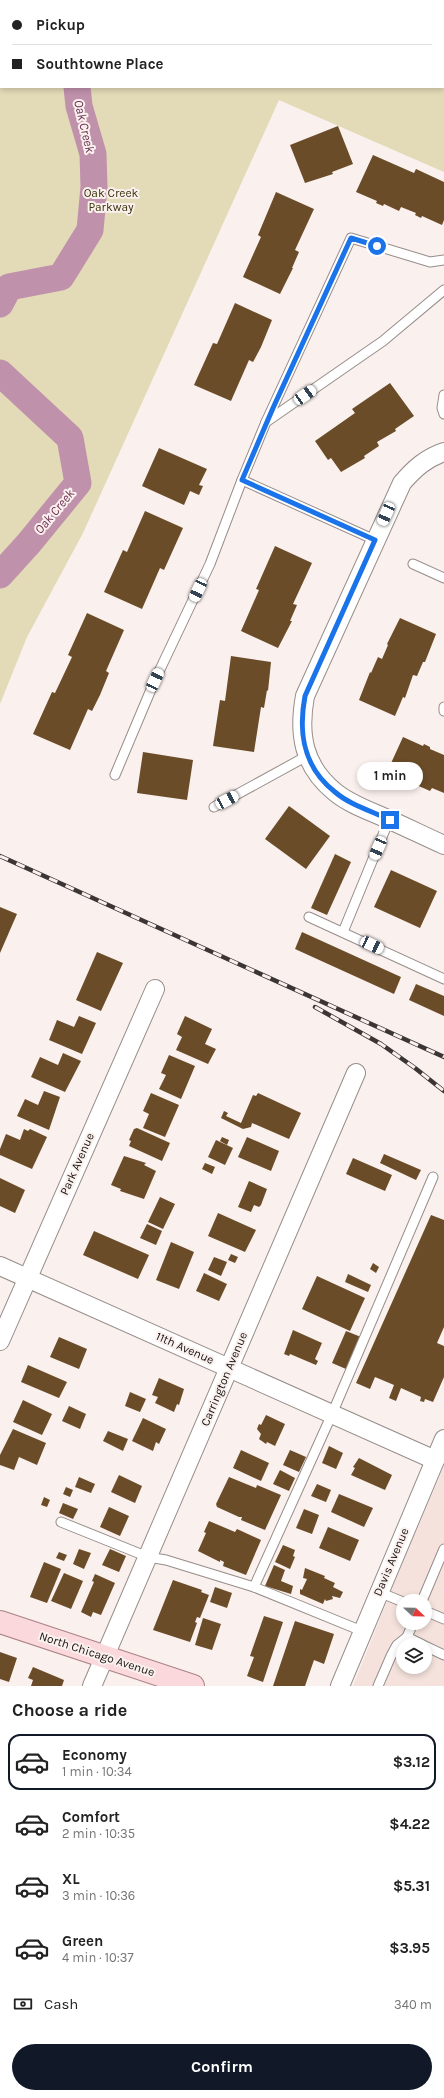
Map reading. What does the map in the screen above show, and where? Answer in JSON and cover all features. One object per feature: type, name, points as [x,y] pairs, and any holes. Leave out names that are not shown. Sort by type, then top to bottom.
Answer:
[{"type":"main road","name":"North Chicago Avenue","points":[[0,1622],[193,1686]]},
{"type":"street","points":[[444,452],[432,456],[417,466],[402,483],[305,696],[301,718],[303,740],[307,756],[318,775],[335,792],[444,845]]},
{"type":"street","name":"Park Avenue","points":[[0,1341],[26,1278],[155,989]]},
{"type":"street","name":"Carrington Avenue","points":[[92,1686],[356,1073]]},
{"type":"street","name":"11th Avenue","points":[[0,1266],[435,1460]]},
{"type":"street","name":"Davis Avenue","points":[[340,1686],[444,1439]]},
{"type":"lane","points":[[115,775],[155,680],[210,564],[266,422],[351,238],[430,262],[444,260]]},
{"type":"lane","points":[[266,422],[383,341],[444,290]]},
{"type":"lane","points":[[444,395],[442,408],[444,414]]},
{"type":"lane","points":[[242,480],[375,540]]},
{"type":"lane","points":[[413,564],[444,578]]},
{"type":"lane","points":[[214,807],[307,756]]},
{"type":"lane","points":[[343,932],[390,820]]},
{"type":"lane","points":[[309,917],[444,979]]},
{"type":"lane","points":[[254,1587],[332,1414],[433,1177]]},
{"type":"lane","points":[[61,1522],[148,1557],[166,1560],[254,1587],[362,1631]]},
{"type":"lane","points":[[425,1594],[444,1549]]},
{"type":"lane","points":[[379,1592],[396,1599]]},
{"type":"lane","points":[[432,1614],[444,1619]]},
{"type":"lane","points":[[407,1638],[410,1630]]},
{"type":"lane","points":[[378,1686],[396,1647]]},
{"type":"lane","points":[[432,1649],[444,1655]]},
{"type":"shaded area","points":[[444,1466],[444,1686],[353,1686],[394,1584]]},
{"type":"green space","name":"Oak Creek Parkway","points":[[0,88],[444,88],[444,172],[279,100],[83,533],[27,637],[0,704]]},
{"type":"building","points":[[338,126],[353,164],[332,172],[333,174],[305,183],[290,145]]},
{"type":"building","points":[[373,155],[414,173],[416,169],[444,182],[444,220],[442,225],[422,216],[421,218],[415,215],[416,213],[401,207],[399,211],[384,204],[383,206],[376,203],[377,201],[356,192]]},
{"type":"building","points":[[276,192],[314,209],[295,250],[299,252],[293,268],[280,294],[243,277],[261,237],[258,235]]},
{"type":"building","points":[[235,303],[272,320],[253,362],[249,360],[231,401],[194,385],[213,343],[217,344]]},
{"type":"building","points":[[390,383],[414,416],[395,429],[396,431],[377,442],[379,446],[364,456],[365,458],[341,472],[331,458],[328,460],[315,441],[355,413],[352,409]]},
{"type":"building","points":[[159,448],[207,469],[199,485],[203,486],[199,495],[190,491],[184,505],[142,486]]},
{"type":"building","points":[[145,511],[183,528],[164,570],[160,568],[142,609],[104,592],[123,550],[127,552]]},
{"type":"building","points":[[275,546],[312,563],[293,604],[297,605],[290,621],[292,621],[278,648],[241,631],[259,590],[256,589]]},
{"type":"building","points":[[87,613],[124,630],[106,671],[109,673],[100,695],[92,711],[88,709],[70,750],[33,734],[52,692],[55,693],[72,657],[68,655]]},
{"type":"building","points":[[400,618],[436,634],[425,662],[423,662],[417,676],[413,675],[405,698],[403,697],[395,716],[359,700],[370,672],[371,673],[378,657],[382,659],[388,645],[387,644]]},
{"type":"building","points":[[231,656],[271,662],[268,691],[267,690],[264,708],[261,707],[254,752],[213,746],[220,700],[225,701]]},
{"type":"building","points":[[403,737],[423,746],[424,744],[430,747],[430,749],[444,755],[444,793],[432,788],[430,791],[387,772]]},
{"type":"building","points":[[143,752],[193,760],[187,800],[137,793]]},
{"type":"building","points":[[289,806],[330,836],[306,869],[265,839]]},
{"type":"building","points":[[335,854],[351,862],[327,915],[311,908]]},
{"type":"building","points":[[391,870],[437,891],[420,928],[374,907]]},
{"type":"building","points":[[0,907],[17,914],[0,953]]},
{"type":"building","points":[[302,932],[401,977],[394,994],[295,949]]},
{"type":"building","points":[[97,952],[123,963],[101,1011],[76,1000]]},
{"type":"building","points":[[416,984],[444,996],[444,1016],[409,1000]]},
{"type":"building","points":[[79,1016],[96,1023],[82,1054],[49,1040],[57,1020],[74,1027]]},
{"type":"building","points":[[185,1016],[212,1029],[205,1044],[216,1049],[208,1064],[176,1050],[182,1037],[177,1034]]},
{"type":"building","points":[[63,1053],[81,1061],[65,1092],[31,1077],[40,1057],[58,1065]]},
{"type":"building","points":[[169,1055],[195,1066],[181,1099],[159,1089],[166,1075],[161,1073]]},
{"type":"building","points":[[44,1091],[60,1097],[49,1130],[17,1116],[25,1099],[38,1105]]},
{"type":"building","points":[[151,1093],[179,1105],[165,1137],[143,1128],[149,1114],[143,1111]]},
{"type":"building","points":[[258,1093],[301,1113],[289,1139],[252,1123],[251,1127],[243,1129],[221,1118],[224,1111],[228,1113],[226,1116],[241,1123],[253,1095],[256,1096]]},
{"type":"building","points":[[137,1128],[170,1143],[162,1161],[129,1146],[131,1141],[129,1140],[134,1129]]},
{"type":"building","points":[[24,1129],[28,1131],[30,1129],[47,1137],[32,1169],[0,1155],[0,1149],[6,1134],[20,1140]]},
{"type":"building","points":[[222,1137],[229,1140],[227,1145],[220,1141]]},
{"type":"building","points":[[247,1137],[279,1151],[271,1171],[238,1157]]},
{"type":"building","points":[[216,1140],[233,1148],[225,1165],[208,1157]]},
{"type":"building","points":[[384,1154],[421,1170],[416,1180],[380,1163]]},
{"type":"building","points":[[124,1156],[146,1163],[144,1165],[156,1171],[144,1199],[120,1191],[121,1189],[111,1185]]},
{"type":"building","points":[[353,1158],[392,1175],[385,1191],[346,1174]]},
{"type":"building","points":[[205,1163],[215,1167],[212,1174],[202,1169]]},
{"type":"building","points":[[0,1178],[25,1190],[15,1213],[0,1206]]},
{"type":"building","points":[[249,1181],[267,1189],[261,1205],[259,1207],[254,1205],[251,1212],[238,1207]]},
{"type":"building","points":[[160,1197],[175,1204],[163,1229],[148,1222]]},
{"type":"building","points":[[218,1213],[256,1230],[245,1252],[208,1236]]},
{"type":"building","points":[[431,1215],[444,1220],[444,1327],[437,1343],[444,1346],[444,1377],[433,1402],[425,1399],[424,1402],[420,1401],[421,1397],[401,1388],[396,1401],[389,1398],[394,1385],[375,1377],[370,1389],[356,1383]]},
{"type":"building","points":[[147,1224],[162,1231],[156,1245],[140,1238]]},
{"type":"building","points":[[94,1231],[149,1255],[138,1279],[83,1255]]},
{"type":"building","points":[[171,1242],[194,1252],[179,1289],[156,1280]]},
{"type":"building","points":[[231,1254],[238,1257],[235,1263],[228,1260]]},
{"type":"building","points":[[214,1257],[227,1262],[221,1276],[208,1270]]},
{"type":"building","points":[[373,1263],[379,1267],[376,1273],[370,1269]]},
{"type":"building","points":[[204,1273],[227,1284],[219,1301],[196,1291]]},
{"type":"building","points":[[348,1274],[371,1285],[368,1292],[345,1282]]},
{"type":"building","points":[[317,1276],[365,1298],[350,1331],[302,1309]]},
{"type":"building","points":[[293,1330],[322,1343],[315,1359],[318,1361],[316,1365],[290,1354],[289,1356],[284,1354]]},
{"type":"building","points":[[346,1331],[361,1337],[346,1369],[332,1363]]},
{"type":"building","points":[[59,1337],[87,1349],[79,1369],[50,1357]]},
{"type":"building","points":[[28,1365],[67,1382],[59,1398],[21,1382]]},
{"type":"building","points":[[159,1378],[184,1389],[179,1405],[177,1404],[174,1412],[155,1403],[158,1397],[152,1395]]},
{"type":"building","points":[[130,1392],[146,1399],[140,1412],[125,1406]]},
{"type":"building","points":[[23,1400],[52,1414],[42,1435],[13,1422]]},
{"type":"building","points":[[69,1406],[86,1414],[80,1429],[62,1421]]},
{"type":"building","points":[[266,1415],[285,1424],[275,1446],[267,1442],[266,1444],[259,1439],[261,1434],[257,1429],[259,1424],[261,1425]]},
{"type":"building","points":[[143,1418],[166,1429],[159,1444],[156,1442],[153,1451],[132,1441]]},
{"type":"building","points":[[13,1429],[46,1443],[37,1465],[19,1457],[14,1470],[0,1465],[0,1455]]},
{"type":"building","points":[[108,1431],[128,1439],[123,1451],[103,1441]]},
{"type":"building","points":[[329,1446],[343,1453],[336,1469],[322,1463]]},
{"type":"building","points":[[241,1450],[269,1463],[261,1481],[233,1468]]},
{"type":"building","points":[[290,1450],[306,1457],[299,1472],[283,1465]]},
{"type":"building","points":[[359,1458],[392,1475],[385,1490],[351,1475],[355,1468],[353,1467]]},
{"type":"building","points":[[280,1470],[295,1478],[289,1491],[273,1484]]},
{"type":"building","points":[[119,1475],[142,1486],[135,1503],[111,1492]]},
{"type":"building","points":[[79,1477],[95,1484],[91,1493],[75,1487]]},
{"type":"building","points":[[229,1477],[256,1488],[257,1485],[281,1495],[265,1530],[241,1520],[242,1517],[217,1507],[216,1504]]},
{"type":"building","points":[[317,1484],[331,1490],[326,1502],[311,1496]]},
{"type":"building","points":[[66,1487],[73,1490],[70,1497],[63,1494]]},
{"type":"building","points":[[339,1494],[373,1508],[364,1527],[331,1512]]},
{"type":"building","points":[[44,1497],[50,1500],[47,1507],[41,1505]]},
{"type":"building","points":[[63,1503],[78,1509],[73,1519],[59,1513]]},
{"type":"building","points":[[109,1507],[129,1516],[120,1536],[100,1527]]},
{"type":"building","points":[[304,1509],[319,1515],[312,1534],[296,1528]]},
{"type":"building","points":[[209,1521],[235,1532],[237,1529],[261,1540],[246,1575],[223,1566],[224,1562],[220,1560],[220,1562],[198,1551],[206,1533],[204,1532]]},
{"type":"building","points":[[328,1527],[359,1540],[350,1561],[319,1548]]},
{"type":"building","points":[[283,1545],[295,1550],[293,1556],[295,1557],[290,1569],[275,1562]]},
{"type":"building","points":[[79,1549],[91,1553],[84,1569],[73,1564]]},
{"type":"building","points":[[110,1549],[126,1556],[119,1572],[102,1565]]},
{"type":"building","points":[[59,1552],[67,1555],[64,1561],[56,1558]]},
{"type":"building","points":[[44,1562],[61,1569],[47,1603],[30,1597]]},
{"type":"building","points":[[274,1565],[285,1570],[281,1581],[293,1586],[291,1594],[265,1586]]},
{"type":"building","points":[[305,1568],[325,1576],[324,1578],[335,1583],[333,1587],[343,1592],[340,1598],[332,1596],[333,1599],[326,1601],[325,1599],[323,1604],[300,1594],[300,1589],[302,1590],[307,1579],[303,1578]]},
{"type":"building","points":[[64,1573],[83,1581],[71,1609],[51,1601]]},
{"type":"building","points":[[95,1574],[115,1583],[101,1615],[93,1612],[91,1617],[81,1612],[94,1582],[92,1581]]},
{"type":"building","points":[[173,1580],[202,1590],[201,1592],[209,1595],[200,1618],[197,1617],[195,1622],[197,1623],[190,1642],[153,1630]]},
{"type":"building","points":[[215,1587],[232,1593],[227,1608],[210,1602]]},
{"type":"building","points":[[264,1616],[283,1622],[263,1682],[247,1676],[254,1657],[250,1656]]},
{"type":"building","points":[[203,1618],[221,1624],[212,1650],[195,1645]]},
{"type":"building","points":[[295,1621],[334,1634],[324,1664],[314,1660],[305,1686],[273,1686]]},
{"type":"building","points":[[0,1652],[17,1658],[9,1682],[0,1679]]},
{"type":"building","points":[[33,1667],[64,1680],[62,1686],[31,1686],[33,1680],[28,1678]]},
{"type":"waterway","name":"Oak Creek","points":[[0,304],[9,287],[61,277],[90,230],[94,187],[93,154],[79,106],[77,88]]},
{"type":"waterway","name":"Oak Creek","points":[[0,373],[70,438],[78,483],[29,543],[0,575]]},
{"type":"railway","points":[[0,856],[444,1057]]},
{"type":"railway","points":[[315,1007],[381,1044],[444,1091]]},
{"type":"route","points":[[377,246],[351,238],[262,432],[242,480],[375,540],[305,696],[301,718],[303,740],[307,756],[318,775],[335,792],[355,804],[390,820]]}]
